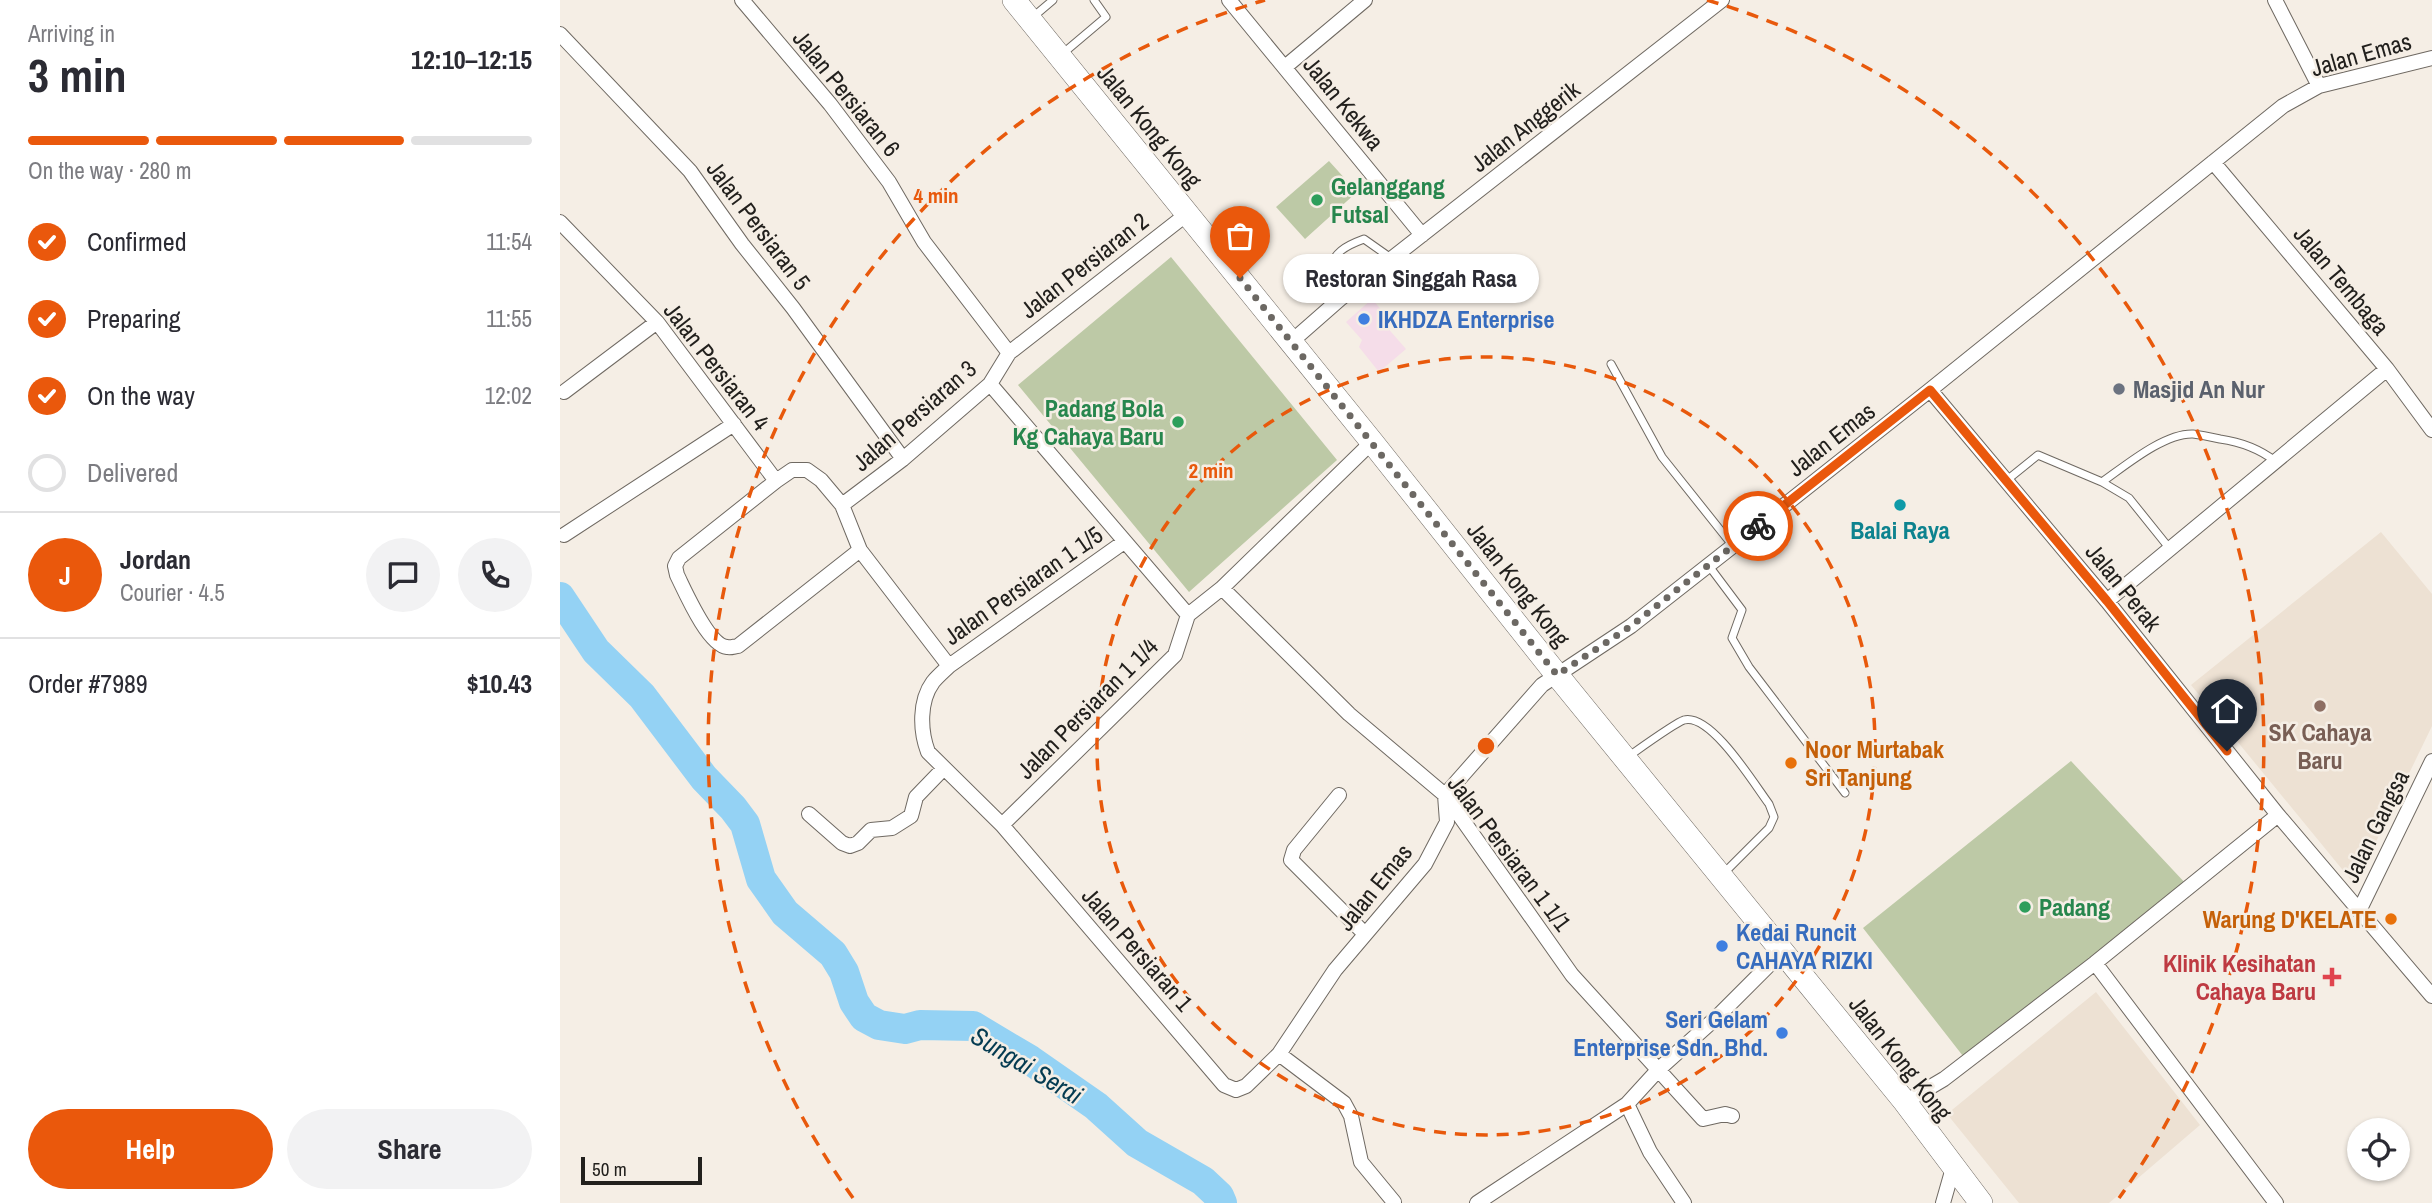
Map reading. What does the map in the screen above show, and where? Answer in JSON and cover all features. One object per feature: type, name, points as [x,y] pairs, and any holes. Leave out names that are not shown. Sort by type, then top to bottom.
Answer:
[{"type":"main road","name":"Jalan Kong Kong","points":[[1014,0],[1292,342],[1557,675],[1905,1102],[1981,1203]]},
{"type":"street","name":"Jalan Persiaran 6","points":[[742,0],[889,182],[923,242],[1009,353]]},
{"type":"street","name":"Jalan Kekwa","points":[[1229,0],[1422,235]]},
{"type":"street","points":[[1285,67],[1365,0]]},
{"type":"street","name":"Jalan Anggerik","points":[[1292,342],[1340,299],[1723,0]]},
{"type":"street","points":[[2275,0],[2319,86]]},
{"type":"street","name":"Jalan Persiaran 5","points":[[560,34],[690,171],[903,459]]},
{"type":"street","name":"Jalan Emas","points":[[1246,1086],[1279,1054],[1335,970],[1425,864],[1447,822],[1445,795],[1542,685],[1631,626],[2283,106],[2319,86],[2432,58]]},
{"type":"street","name":"Jalan Tembaga","points":[[2213,162],[2387,369],[2432,430]]},
{"type":"street","name":"Jalan Persiaran 2","points":[[1009,353],[1187,214]]},
{"type":"street","name":"Jalan Persiaran 4","points":[[560,222],[657,323],[776,481]]},
{"type":"street","points":[[564,392],[657,323]]},
{"type":"street","name":"Jalan Persiaran 3","points":[[842,505],[903,459],[990,384],[1009,353]]},
{"type":"street","points":[[2107,601],[2387,369]]},
{"type":"street","points":[[990,384],[1188,615],[1222,588],[1372,442]]},
{"type":"street","name":"Jalan Perak","points":[[1930,390],[2107,601],[2278,815],[2432,996]]},
{"type":"street","points":[[564,535],[734,424]]},
{"type":"street","points":[[860,550],[738,646],[727,647],[720,645],[707,632],[677,575],[675,566],[679,558],[776,481],[792,470],[807,470],[821,480],[842,505],[860,550],[950,666]]},
{"type":"street","name":"Jalan Persiaran 1 1/5","points":[[944,768],[928,752],[922,736],[923,710],[932,683],[950,666],[1124,542]]},
{"type":"street","name":"Jalan Persiaran 1 1/1","points":[[1222,588],[1349,714],[1445,795],[1572,975],[1703,1119],[1725,1114],[1732,1116]]},
{"type":"street","name":"Jalan Persiaran 1 1/4","points":[[1002,825],[1175,655],[1188,615]]},
{"type":"street","name":"Jalan Gangsa","points":[[2360,911],[2432,761]]},
{"type":"street","points":[[809,814],[842,843],[850,846],[858,843],[871,830],[892,828],[911,816],[916,797],[944,768]]},
{"type":"street","name":"Jalan Persiaran 1","points":[[944,768],[1002,825],[1224,1085],[1236,1090],[1246,1086]]},
{"type":"street","points":[[1339,795],[1294,850],[1291,860],[1365,934]]},
{"type":"street","points":[[1905,1102],[1944,1079],[2095,963],[2278,815]]},
{"type":"street","points":[[1480,1202],[1627,1104],[1659,1069],[1717,1017],[1782,952]]},
{"type":"street","points":[[2095,963],[2276,1203]]},
{"type":"street","points":[[1279,1054],[1344,1103],[1351,1116],[1361,1162],[1394,1202]]},
{"type":"street","points":[[1627,1104],[1650,1152],[1684,1203]]},
{"type":"street","points":[[1943,1203],[1953,1168]]},
{"type":"lane","points":[[1030,20],[1053,0]]},
{"type":"lane","points":[[1060,57],[1106,17],[1094,0]]},
{"type":"lane","points":[[1340,299],[1328,272],[1332,258],[1351,244],[1364,239],[1392,259]]},
{"type":"lane","points":[[1611,364],[1662,457],[1733,546]]},
{"type":"lane","points":[[2102,482],[2158,444],[2192,434],[2236,441],[2264,453],[2275,462]]},
{"type":"lane","points":[[2007,480],[2038,455],[2102,482],[2129,498],[2170,549]]},
{"type":"lane","points":[[1708,565],[1742,610],[1732,638],[1749,667],[1845,793]]},
{"type":"lane","points":[[1626,758],[1684,720],[1699,722],[1715,733],[1769,804],[1774,817],[1769,828],[1721,876]]},
{"type":"shaded area","points":[[1372,299],[1390,320],[1385,325],[1406,349],[1379,372],[1359,347],[1362,340],[1346,322]]},
{"type":"shaded area","name":"SK Cahaya Baru","points":[[2381,532],[2432,594],[2432,726],[2355,885],[2191,685]]},
{"type":"shaded area","points":[[2096,992],[2200,1125],[2109,1203],[2019,1203],[1947,1114]]},
{"type":"green space","name":"Gelanggang Futsal","points":[[1329,161],[1357,192],[1305,239],[1276,207]]},
{"type":"green space","name":"Padang Bola Kg Cahaya Baru","points":[[1171,257],[1337,460],[1189,592],[1018,385]]},
{"type":"green space","name":"Padang","points":[[2071,761],[2187,885],[1970,1065],[1863,928]]},
{"type":"waterway","name":"Sungai Serai","points":[[560,597],[596,651],[642,696],[704,778],[745,824],[761,879],[785,913],[833,954],[844,972],[854,1002],[864,1017],[879,1025],[905,1029],[920,1025],[973,1026],[1030,1060],[1096,1106],[1137,1143],[1203,1181],[1219,1196],[1222,1203]]},
{"type":"way so far","points":[[1240,278],[1557,675],[1631,626],[1758,526]]},
{"type":"place","name":"Gelanggang Futsal","points":[[1317,200]]},
{"type":"place","name":"Restoran Singgah Rasa","points":[[1240,278]]},
{"type":"place","name":"IKHDZA Enterprise","points":[[1364,319]]},
{"type":"place","name":"Masjid An Nur","points":[[2119,389]]},
{"type":"place","name":"Padang Bola Kg Cahaya Baru","points":[[1178,422]]},
{"type":"place","name":"Balai Raya","points":[[1900,505]]},
{"type":"place","name":"SK Cahaya Baru","points":[[2320,706]]},
{"type":"place","name":"Noor Murtabak Sri Tanjung","points":[[1791,763]]},
{"type":"place","name":"Padang","points":[[2025,907]]},
{"type":"place","name":"Warung D'KELATE","points":[[2391,919]]},
{"type":"place","name":"Kedai Runcit CAHAYA RIZKI","points":[[1722,946]]},
{"type":"place","name":"Klinik Kesihatan Cahaya Baru","points":[[2332,977]]},
{"type":"place","name":"Seri Gelam Enterprise Sdn. Bhd.","points":[[1782,1033]]},
{"type":"route","points":[[1758,526],[1930,390],[2107,601],[2227,751]]}]
